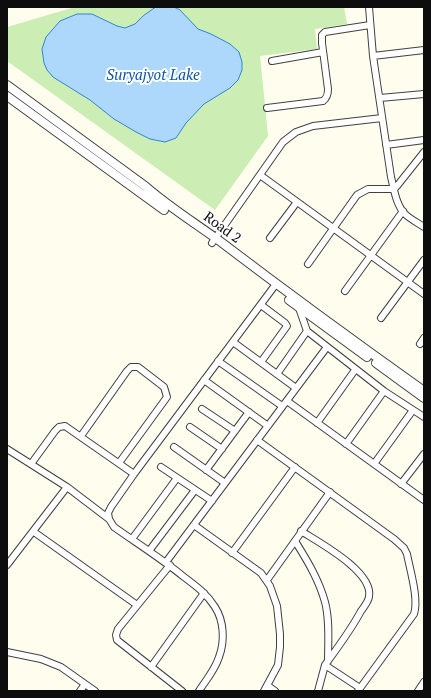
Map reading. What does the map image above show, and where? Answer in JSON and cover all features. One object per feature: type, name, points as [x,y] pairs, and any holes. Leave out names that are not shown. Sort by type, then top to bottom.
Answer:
[{"type":"street","points":[[368,7],[373,56],[394,188],[399,205],[403,211],[424,227]]},
{"type":"street","points":[[267,108],[322,101],[325,99],[328,96],[328,89],[322,35],[325,32],[370,25]]},
{"type":"street","points":[[373,56],[424,50]]},
{"type":"street","points":[[272,61],[323,52]]},
{"type":"street","name":"Road 2","points":[[7,85],[145,186],[162,201],[275,286],[424,391]]},
{"type":"street","points":[[380,98],[424,94]]},
{"type":"street","name":"Road 2","points":[[7,96],[214,241]]},
{"type":"street","points":[[214,241],[283,142],[296,132],[313,126],[382,118]]},
{"type":"street","points":[[386,145],[424,140]]},
{"type":"street","points":[[308,264],[357,195],[368,189],[394,188],[424,152]]},
{"type":"street","points":[[260,175],[424,294]]},
{"type":"street","points":[[270,238],[297,202]]},
{"type":"street","points":[[345,291],[403,211]]},
{"type":"street","points":[[381,318],[424,260]]},
{"type":"street","points":[[109,519],[108,513],[111,507],[134,474],[275,286]]},
{"type":"street","name":"Road 2","points":[[275,286],[300,308],[424,398]]},
{"type":"street","points":[[261,305],[285,323],[286,326],[261,362]]},
{"type":"street","points":[[300,308],[307,331],[355,370],[424,417]]},
{"type":"street","points":[[277,374],[307,331]]},
{"type":"street","points":[[233,342],[296,388]]},
{"type":"street","points":[[182,691],[116,638],[116,633],[326,347]]},
{"type":"street","points":[[218,361],[282,406]]},
{"type":"street","points":[[81,436],[127,371],[131,367],[138,367],[164,387],[167,397],[119,463]]},
{"type":"street","points":[[317,423],[355,370]]},
{"type":"street","points":[[204,380],[268,426]]},
{"type":"street","points":[[346,444],[384,391]]},
{"type":"street","points":[[287,401],[424,500]]},
{"type":"street","points":[[202,409],[235,431]]},
{"type":"street","points":[[374,464],[413,410]]},
{"type":"street","points":[[206,470],[249,412]]},
{"type":"street","points":[[31,464],[59,426],[65,426],[134,474]]},
{"type":"street","points":[[190,427],[222,449]]},
{"type":"street","points":[[257,440],[394,539],[404,548],[407,554],[416,609],[411,620],[359,689],[327,663]]},
{"type":"street","points":[[174,447],[225,483]]},
{"type":"street","points":[[7,449],[67,487],[109,519],[114,527],[168,564],[204,593],[215,608],[221,620],[222,644],[220,656],[215,669],[199,691]]},
{"type":"street","points":[[401,484],[424,454]]},
{"type":"street","points":[[161,467],[212,501]]},
{"type":"street","points":[[232,553],[295,467]]},
{"type":"street","points":[[132,539],[177,478]]},
{"type":"street","points":[[7,566],[67,487]]},
{"type":"street","points":[[149,551],[195,490]]},
{"type":"street","points":[[267,580],[330,492]]},
{"type":"street","points":[[194,525],[261,573],[267,580],[277,606],[280,634],[278,665],[266,688],[275,691]]},
{"type":"street","points":[[301,531],[329,549],[354,568],[368,583],[369,598],[355,622],[327,663]]},
{"type":"street","points":[[34,532],[137,605]]},
{"type":"street","points":[[294,541],[317,580],[326,603],[328,628],[327,663],[318,691]]},
{"type":"street","points":[[151,667],[204,593]]},
{"type":"street","points":[[7,652],[41,659],[61,667],[95,691]]},
{"type":"street","points":[[418,691],[424,682]]},
{"type":"street","points":[[80,691],[85,684]]},
{"type":"green space","points":[[75,7],[344,7],[347,24],[315,29],[317,49],[260,56],[268,136],[215,210],[7,61],[7,27]]},
{"type":"water","name":"Suryajyot Lake","points":[[156,7],[174,7],[180,10],[198,29],[230,44],[239,52],[242,62],[242,70],[238,80],[230,88],[204,104],[186,123],[176,138],[165,142],[150,139],[136,132],[114,119],[90,100],[53,77],[47,70],[44,63],[42,49],[46,37],[60,21],[77,14],[92,14],[117,26],[125,28],[135,24]]}]
